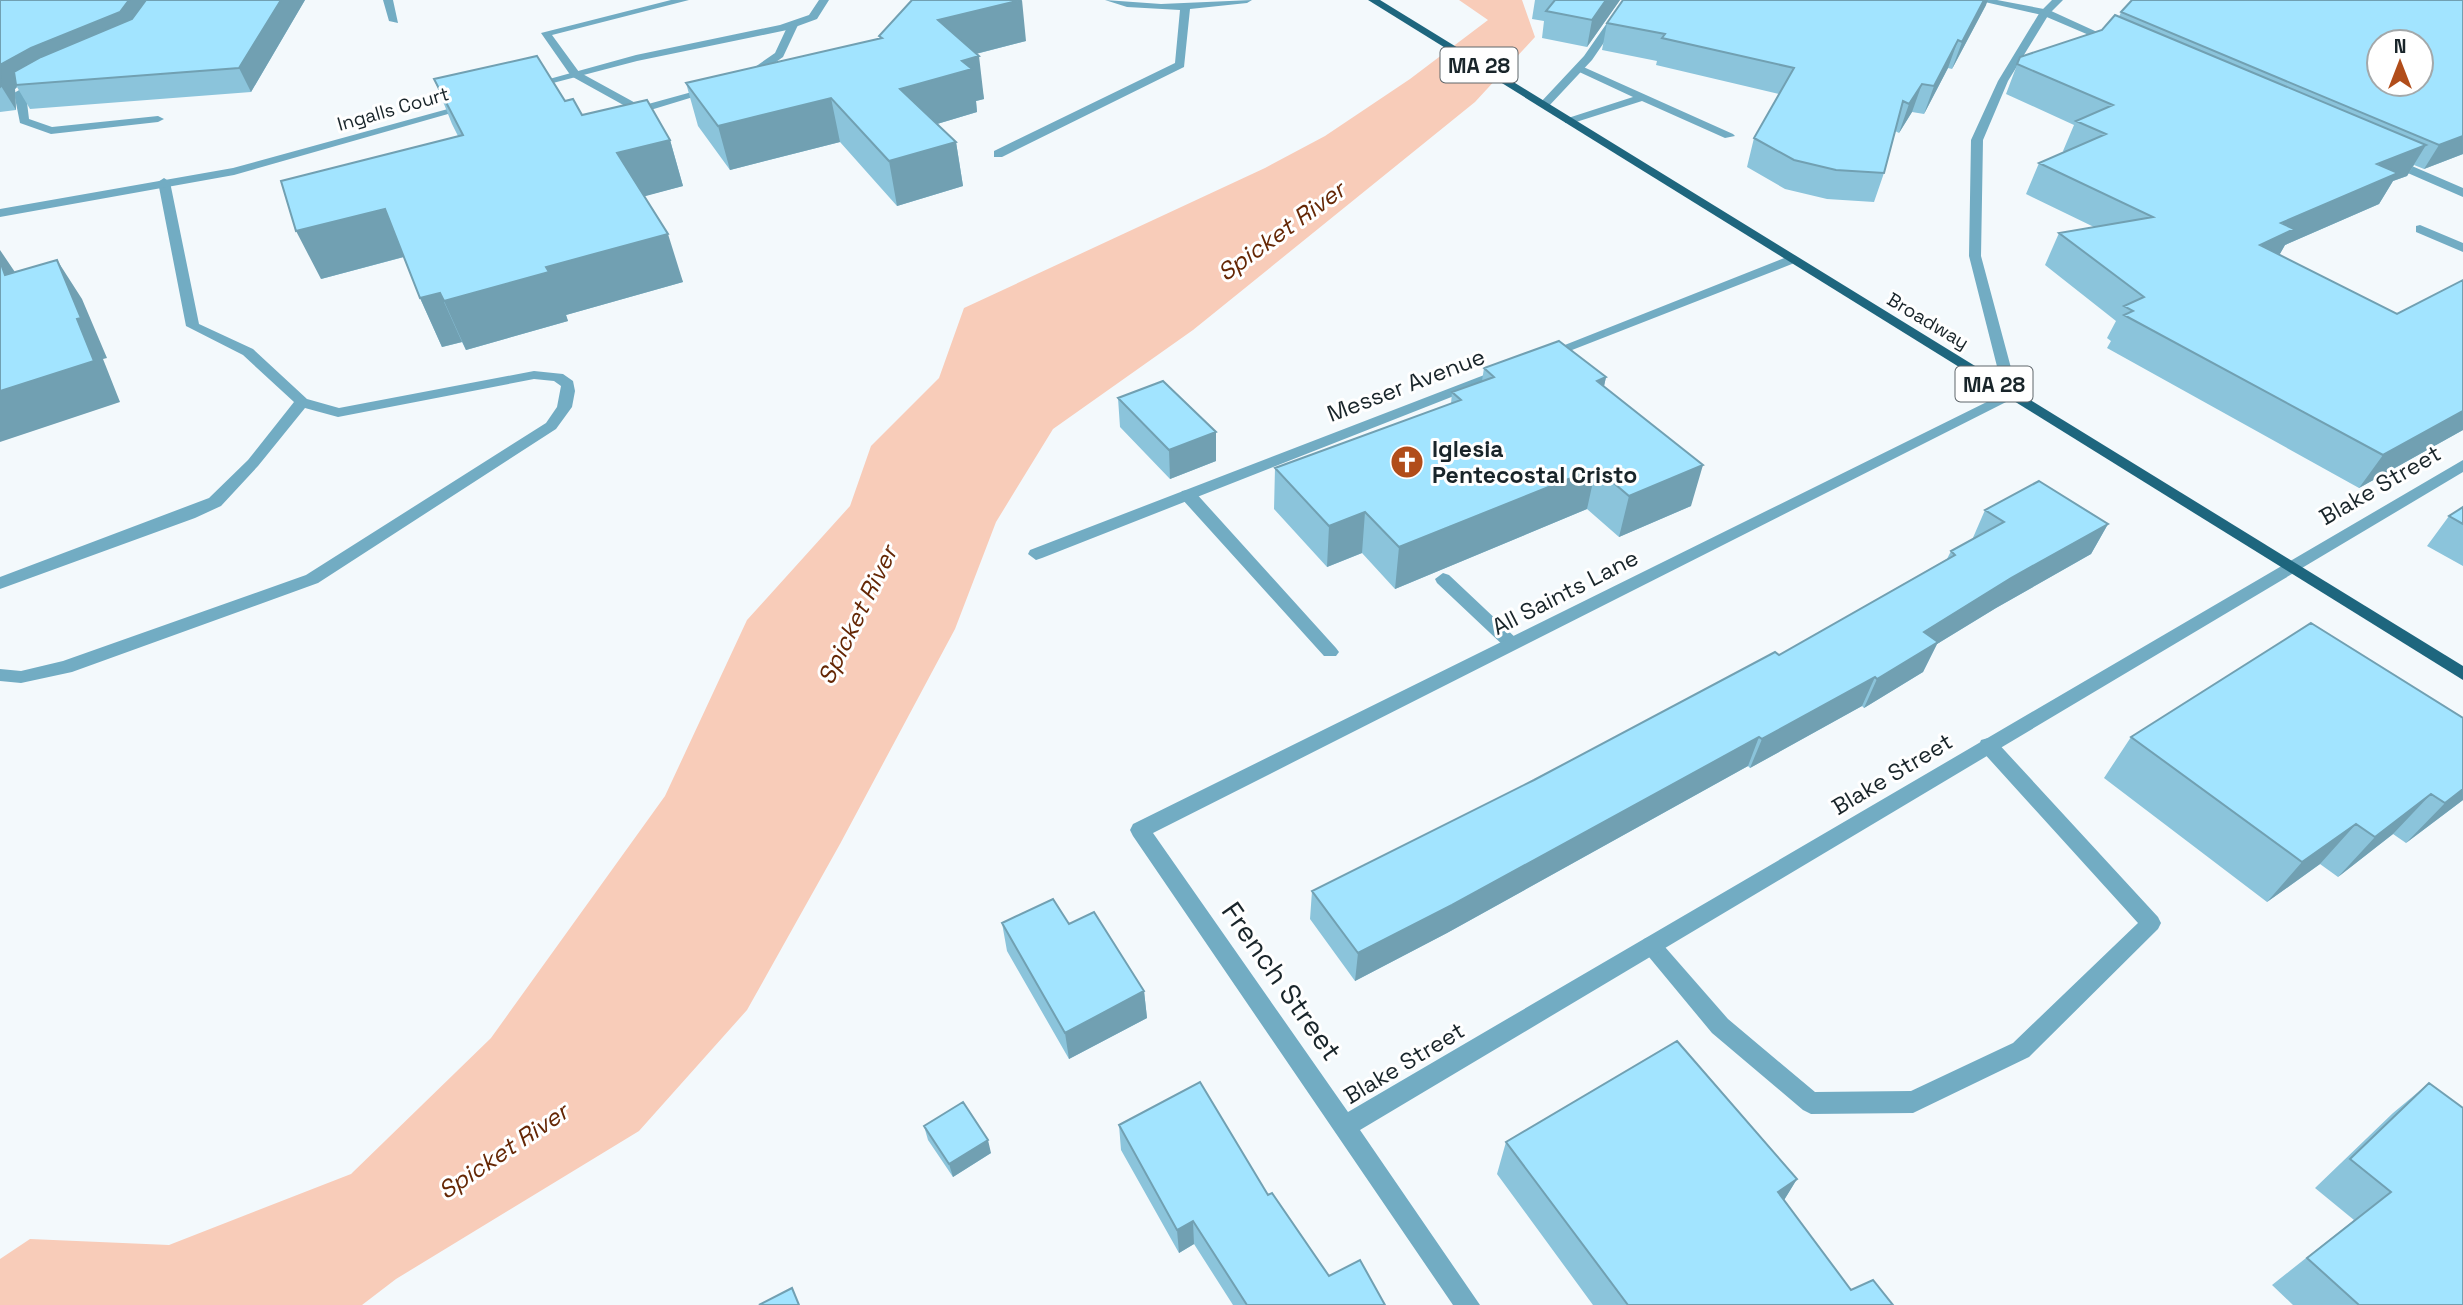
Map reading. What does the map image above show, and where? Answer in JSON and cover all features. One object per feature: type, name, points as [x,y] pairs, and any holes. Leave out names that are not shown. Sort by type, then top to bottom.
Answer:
[{"type":"main road","name":"Broadway","points":[[1373,0],[2463,674]]},
{"type":"street","points":[[388,0],[394,21]]},
{"type":"street","points":[[684,0],[546,33],[575,74],[640,110],[716,88]]},
{"type":"street","points":[[517,90],[636,58],[793,24],[813,17],[824,0]]},
{"type":"street","points":[[1110,0],[1137,7],[1247,0]]},
{"type":"street","points":[[1544,105],[1578,68],[1628,0]]},
{"type":"street","points":[[1982,0],[2045,12],[2121,45]]},
{"type":"street","points":[[2011,394],[1975,256],[1977,140],[2003,81],[2045,12],[2058,0]]},
{"type":"street","points":[[998,154],[1180,65],[1185,6]]},
{"type":"street","points":[[729,85],[741,81],[779,55],[793,24]]},
{"type":"street","points":[[1578,68],[1729,136]]},
{"type":"street","points":[[50,76],[20,93],[24,121],[51,131],[158,119]]},
{"type":"street","points":[[1569,121],[1643,97]]},
{"type":"street","name":"Ingalls Court","points":[[0,213],[234,171],[478,103]]},
{"type":"street","points":[[2374,154],[2463,193]]},
{"type":"street","points":[[0,675],[21,677],[66,667],[312,579],[551,426],[564,412],[568,400],[568,384],[558,377],[534,375],[338,413],[302,402],[248,352],[193,326],[164,182]]},
{"type":"street","points":[[2420,229],[2463,248]]},
{"type":"street","name":"Messer Avenue","points":[[1036,554],[1792,259]]},
{"type":"street","name":"All Saints Lane","points":[[1140,830],[2011,394]]},
{"type":"street","points":[[0,583],[215,502],[253,463],[302,402]]},
{"type":"street","name":"Blake Street","points":[[1346,1126],[2463,465]]},
{"type":"street","points":[[1188,495],[1330,652]]},
{"type":"street","points":[[1443,579],[1512,644]]},
{"type":"street","points":[[1651,945],[1720,1026],[1811,1103],[1913,1102],[2021,1050],[2151,923],[1988,745]]},
{"type":"street","name":"French Street","points":[[1140,830],[1468,1305]]},
{"type":"water","name":"Spicket River","points":[[1459,0],[1522,0],[1535,37],[1475,102],[1193,330],[1053,429],[996,522],[955,629],[747,1010],[639,1131],[396,1279],[362,1305],[0,1305],[0,1259],[30,1239],[169,1245],[351,1174],[491,1038],[665,796],[747,620],[850,506],[871,446],[939,378],[964,308],[1265,168],[1325,136],[1410,79],[1488,20]]},
{"type":"building","points":[[0,0],[129,0],[120,12],[31,48],[0,65]]},
{"type":"building","points":[[146,0],[281,0],[239,68],[16,85],[14,72],[41,57],[132,19]]},
{"type":"building","points":[[912,0],[1021,0],[938,20],[979,56],[962,61],[972,69],[900,89],[956,142],[889,161],[831,98],[718,126],[686,83],[882,38],[879,36]]},
{"type":"building","points":[[1555,0],[1606,0],[1592,20],[1546,11]]},
{"type":"building","points":[[1623,0],[1984,0],[1962,42],[1958,40],[1934,86],[1922,84],[1909,104],[1903,101],[1884,173],[1836,170],[1794,160],[1754,138],[1794,68],[1662,38],[1665,34],[1607,23]]},
{"type":"building","points":[[2132,0],[2463,0],[2463,136],[2439,145],[2121,12]]},
{"type":"building","points":[[2115,15],[2426,145],[2377,164],[2398,173],[2281,223],[2294,229],[2260,245],[2397,314],[2463,280],[2463,411],[2383,455],[2124,315],[2133,311],[2124,306],[2144,297],[2059,233],[2153,217],[2039,163],[2106,134],[2076,121],[2113,105],[2017,64],[2020,57],[2102,30]]},
{"type":"building","points":[[537,56],[565,101],[573,99],[582,115],[647,100],[670,140],[617,153],[668,234],[546,267],[549,272],[444,301],[440,293],[420,298],[385,209],[296,231],[281,181],[463,135],[434,79]]},
{"type":"building","points":[[57,260],[81,318],[77,319],[94,361],[0,391],[0,261],[5,275]]},
{"type":"building","points":[[1559,341],[1606,377],[1597,381],[1703,465],[1629,496],[1596,468],[1399,547],[1365,512],[1329,526],[1275,468],[1461,400],[1452,392],[1494,377],[1484,368]]},
{"type":"building","points":[[1163,381],[1216,432],[1169,450],[1118,398]]},
{"type":"building","points":[[2039,481],[2108,524],[2011,578],[1924,632],[1938,642],[1877,679],[1875,677],[1762,739],[1759,737],[1452,905],[1358,953],[1312,891],[1534,780],[1775,652],[1779,655],[1955,555],[1951,551],[2004,522],[1985,510]]},
{"type":"building","points":[[2463,507],[2463,524],[2449,516]]},
{"type":"building","points":[[2311,623],[2463,718],[2463,789],[2445,803],[2431,794],[2375,837],[2356,824],[2302,862],[2131,737]]},
{"type":"building","points":[[1053,899],[1069,924],[1094,912],[1144,991],[1065,1033],[1002,923]]},
{"type":"building","points":[[1677,1041],[1797,1179],[1778,1192],[1851,1290],[1873,1280],[1893,1305],[1628,1305],[1506,1142]]},
{"type":"building","points":[[1200,1082],[1268,1195],[1272,1193],[1329,1276],[1360,1260],[1385,1305],[1247,1305],[1193,1221],[1177,1230],[1119,1125]]},
{"type":"building","points":[[2429,1083],[2463,1108],[2463,1305],[2359,1305],[2307,1258],[2391,1192],[2350,1159]]},
{"type":"building","points":[[963,1102],[988,1140],[949,1164],[924,1126]]},
{"type":"building","points":[[792,1288],[799,1305],[759,1305]]},
{"type":"place","name":"Iglesia Pentecostal Cristo","points":[[1407,462]]}]
